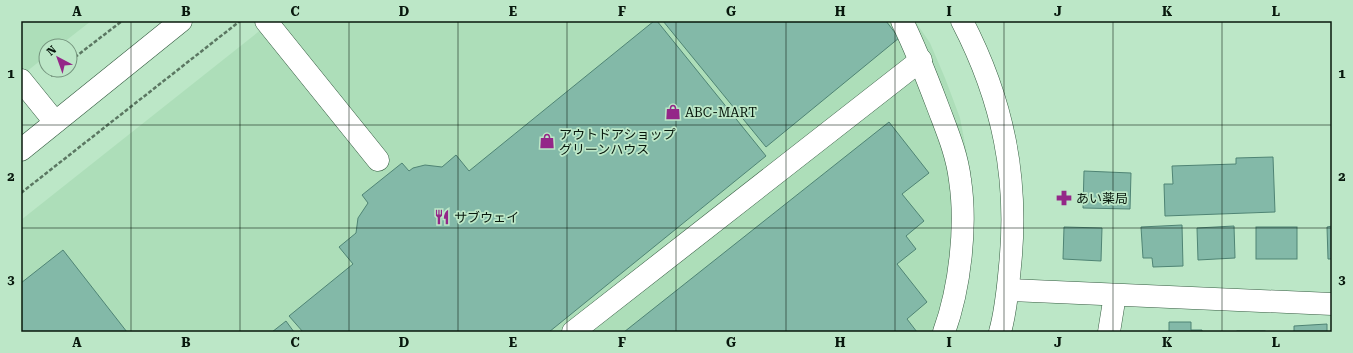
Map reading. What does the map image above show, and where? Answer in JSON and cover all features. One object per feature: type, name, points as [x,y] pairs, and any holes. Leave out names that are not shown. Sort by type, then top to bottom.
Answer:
[{"type":"street","points":[[21,150],[181,21]]},
{"type":"street","points":[[266,21],[378,160]]},
{"type":"street","points":[[902,21],[921,60],[954,150],[960,180],[963,212],[962,246],[954,293],[944,332]]},
{"type":"street","points":[[962,21],[984,68],[995,100],[1005,136],[1011,175],[1013,214],[1008,290],[1000,332]]},
{"type":"street","points":[[573,332],[921,60]]},
{"type":"street","points":[[21,80],[55,122]]},
{"type":"street","points":[[1008,290],[1332,304]]},
{"type":"street","points":[[1108,332],[1115,295]]},
{"type":"path","points":[[78,55],[122,21]]},
{"type":"path","points":[[21,193],[240,21]]},
{"type":"shaded area","points":[[21,21],[91,21],[69,38],[38,38],[38,62],[21,76]]},
{"type":"shaded area","points":[[272,21],[915,21],[930,43],[960,118],[971,175],[969,279],[957,332],[21,332],[21,220]]},
{"type":"building","points":[[654,21],[657,21],[766,156],[549,332],[303,332],[289,316],[353,264],[339,247],[356,233],[358,218],[368,203],[362,195],[402,163],[409,171],[413,168],[425,165],[442,167],[456,155],[469,171]]},
{"type":"building","points":[[663,21],[886,21],[899,38],[766,147]]},
{"type":"building","points":[[889,122],[929,173],[902,194],[924,221],[906,236],[916,249],[897,264],[927,302],[907,319],[917,332],[624,332]]},
{"type":"building","points":[[1273,157],[1275,212],[1165,216],[1164,184],[1173,184],[1172,166],[1236,164],[1236,158]]},
{"type":"building","points":[[1084,171],[1131,173],[1130,209],[1083,208]]},
{"type":"building","points":[[1182,225],[1183,266],[1153,267],[1152,258],[1143,258],[1141,227]]},
{"type":"building","points":[[1234,226],[1235,258],[1198,260],[1197,228]]},
{"type":"building","points":[[1332,226],[1332,259],[1328,259],[1327,227]]},
{"type":"building","points":[[1064,227],[1102,228],[1101,261],[1063,259]]},
{"type":"building","points":[[1256,227],[1297,227],[1297,259],[1256,259]]},
{"type":"building","points":[[63,250],[127,332],[21,332],[21,283]]},
{"type":"building","points":[[286,321],[294,332],[272,332]]},
{"type":"building","points":[[1169,322],[1191,322],[1191,330],[1202,330],[1202,332],[1169,332]]},
{"type":"building","points":[[1327,324],[1327,332],[1294,332],[1294,326]]},
{"type":"building","points":[[1265,331],[1265,332],[1237,332]]},
{"type":"place","name":"ABC-MART","points":[[673,112]]},
{"type":"place","name":"アウトドアショップ グリーンハウス","points":[[547,141]]},
{"type":"place","name":"あい薬局","points":[[1064,198]]},
{"type":"place","name":"サブウェイ","points":[[442,217]]}]
